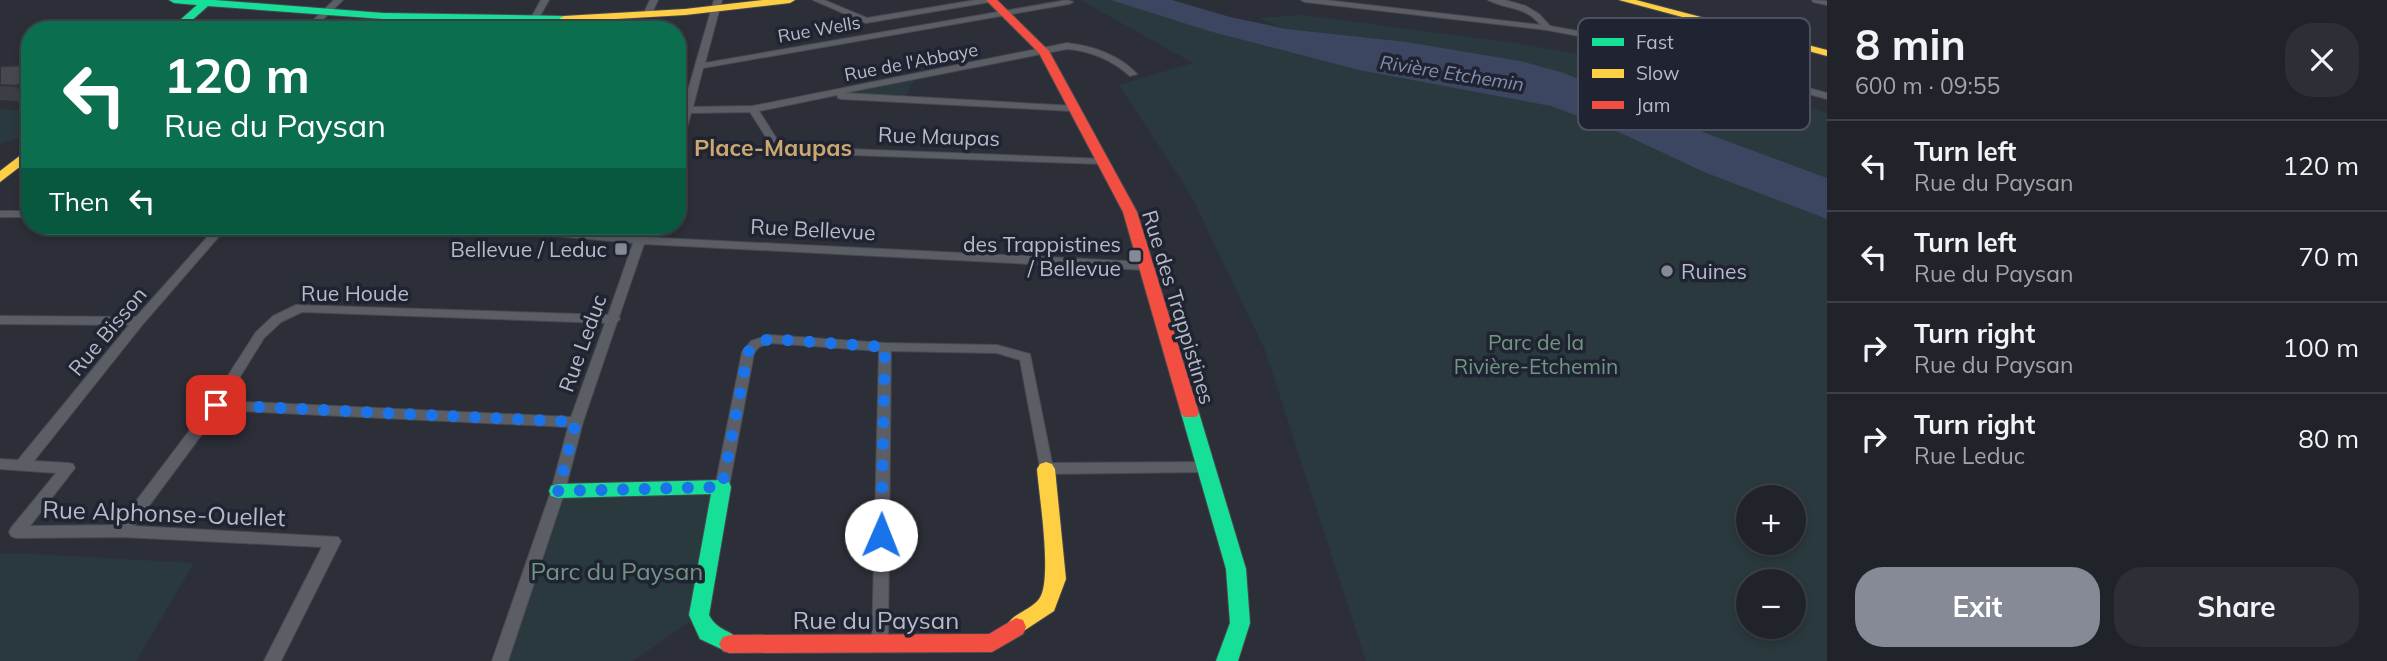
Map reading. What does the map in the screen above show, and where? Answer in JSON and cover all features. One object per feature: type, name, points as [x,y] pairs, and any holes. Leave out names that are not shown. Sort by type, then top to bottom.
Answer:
[{"type":"street","points":[[174,0],[325,13],[475,21]]},
{"type":"street","points":[[317,21],[339,0]]},
{"type":"street","points":[[533,21],[545,0]]},
{"type":"street","points":[[553,21],[650,8],[790,0]]},
{"type":"street","points":[[817,0],[866,21],[990,0]]},
{"type":"street","points":[[927,0],[946,8]]},
{"type":"street","name":"Rue des Trappistines","points":[[990,0],[1044,51],[1072,108],[1130,212],[1236,569],[1240,624],[1227,661]]},
{"type":"street","points":[[1305,0],[1578,34]]},
{"type":"street","points":[[1492,0],[1527,9],[1541,18],[1547,28]]},
{"type":"street","points":[[1624,0],[1693,18]]},
{"type":"street","points":[[1816,0],[1827,3]]},
{"type":"street","points":[[184,21],[207,1]]},
{"type":"street","name":"Rue Wells","points":[[700,66],[1069,2]]},
{"type":"street","points":[[686,114],[717,5]]},
{"type":"street","name":"Rue de l'Abbaye","points":[[687,110],[753,109],[1077,46],[1116,60],[1133,74]]},
{"type":"street","points":[[1810,49],[1827,53]]},
{"type":"street","points":[[1810,91],[1827,96]]},
{"type":"street","points":[[823,95],[1072,108]]},
{"type":"street","name":"Rue Maupas","points":[[753,109],[774,143],[795,150],[1102,161]]},
{"type":"street","points":[[0,177],[21,160]]},
{"type":"street","points":[[0,214],[21,214]]},
{"type":"street","name":"Rue Bisson","points":[[23,464],[139,321],[215,235]]},
{"type":"street","name":"Rue Bellevue","points":[[582,235],[1146,266]]},
{"type":"street","name":"Rue Leduc","points":[[500,661],[558,491],[576,422],[640,240]]},
{"type":"street","name":"Rue Houde","points":[[122,531],[216,405],[260,335],[277,319],[300,308],[614,318]]},
{"type":"street","points":[[0,320],[139,321]]},
{"type":"street","name":"Rue du Paysan","points":[[769,339],[885,347],[997,349],[1026,357],[1046,469],[1056,579],[1047,605],[992,643],[729,644],[707,632],[699,615],[748,352],[755,344],[769,339]]},
{"type":"street","points":[[880,642],[885,347]]},
{"type":"street","points":[[216,405],[576,422]]},
{"type":"street","name":"Rue Alphonse-Ouellet","points":[[0,464],[68,468],[16,532],[122,531],[333,541],[272,661]]},
{"type":"street","points":[[1046,469],[1204,467]]},
{"type":"street","points":[[558,491],[722,487]]},
{"type":"green space","name":"Parc de la Rivière-Etchemin","points":[[1080,0],[1148,0],[1491,75],[1578,107],[1578,130],[1641,130],[1827,198],[1827,661],[1366,661],[1265,350],[1191,195],[1119,85],[1193,63]]},
{"type":"green space","points":[[1301,15],[1515,43],[1578,54],[1578,81],[1520,61],[1407,42],[1287,29],[1258,18]]},
{"type":"green space","points":[[916,77],[904,99],[823,95]]},
{"type":"green space","points":[[1810,108],[1827,113],[1827,178],[1700,130],[1810,130]]},
{"type":"green space","points":[[0,109],[21,110],[21,137],[0,144]]},
{"type":"green space","name":"Parc du Paysan","points":[[722,487],[699,615],[633,661],[500,661],[558,491]]},
{"type":"green space","points":[[0,554],[194,563],[136,661],[0,661]]},
{"type":"water","name":"Rivière Etchemin","points":[[1111,0],[1172,0],[1230,17],[1287,29],[1407,42],[1520,61],[1578,79],[1578,116],[1551,106],[1359,70],[1209,31]]},
{"type":"water","points":[[1614,130],[1699,130],[1827,178],[1827,219],[1704,172]]},
{"type":"building","points":[[21,65],[21,83],[16,86],[0,85],[0,66]]},
{"type":"traffic: fast","points":[[174,0],[383,16],[564,19]]},
{"type":"traffic: fast","points":[[184,21],[209,0]]},
{"type":"traffic: fast","points":[[1190,413],[1236,569],[1240,623],[1227,661]]},
{"type":"traffic: fast","points":[[558,491],[722,487],[699,615],[707,632],[730,644]]},
{"type":"traffic: slow","points":[[564,19],[685,12],[790,0]]},
{"type":"traffic: slow","points":[[1624,0],[1693,18]]},
{"type":"traffic: slow","points":[[1810,49],[1827,53]]},
{"type":"traffic: slow","points":[[0,178],[21,160]]},
{"type":"traffic: slow","points":[[1016,627],[1047,605],[1056,579],[1046,469]]},
{"type":"traffic: jam","points":[[991,0],[1044,51],[1130,212],[1190,413]]},
{"type":"traffic: jam","points":[[730,644],[992,643],[1016,627]]},
{"type":"place","name":"Bellevue / Leduc","points":[[621,249]]},
{"type":"place","name":"des Trappistines / Bellevue","points":[[1135,256]]},
{"type":"place","name":"Ruines","points":[[1667,271]]},
{"type":"district","name":"Place-Maupas","points":[[773,147]]},
{"type":"route","points":[[216,405],[576,422],[558,491],[722,487],[748,352],[755,344],[769,339],[885,347],[881,535]]}]
